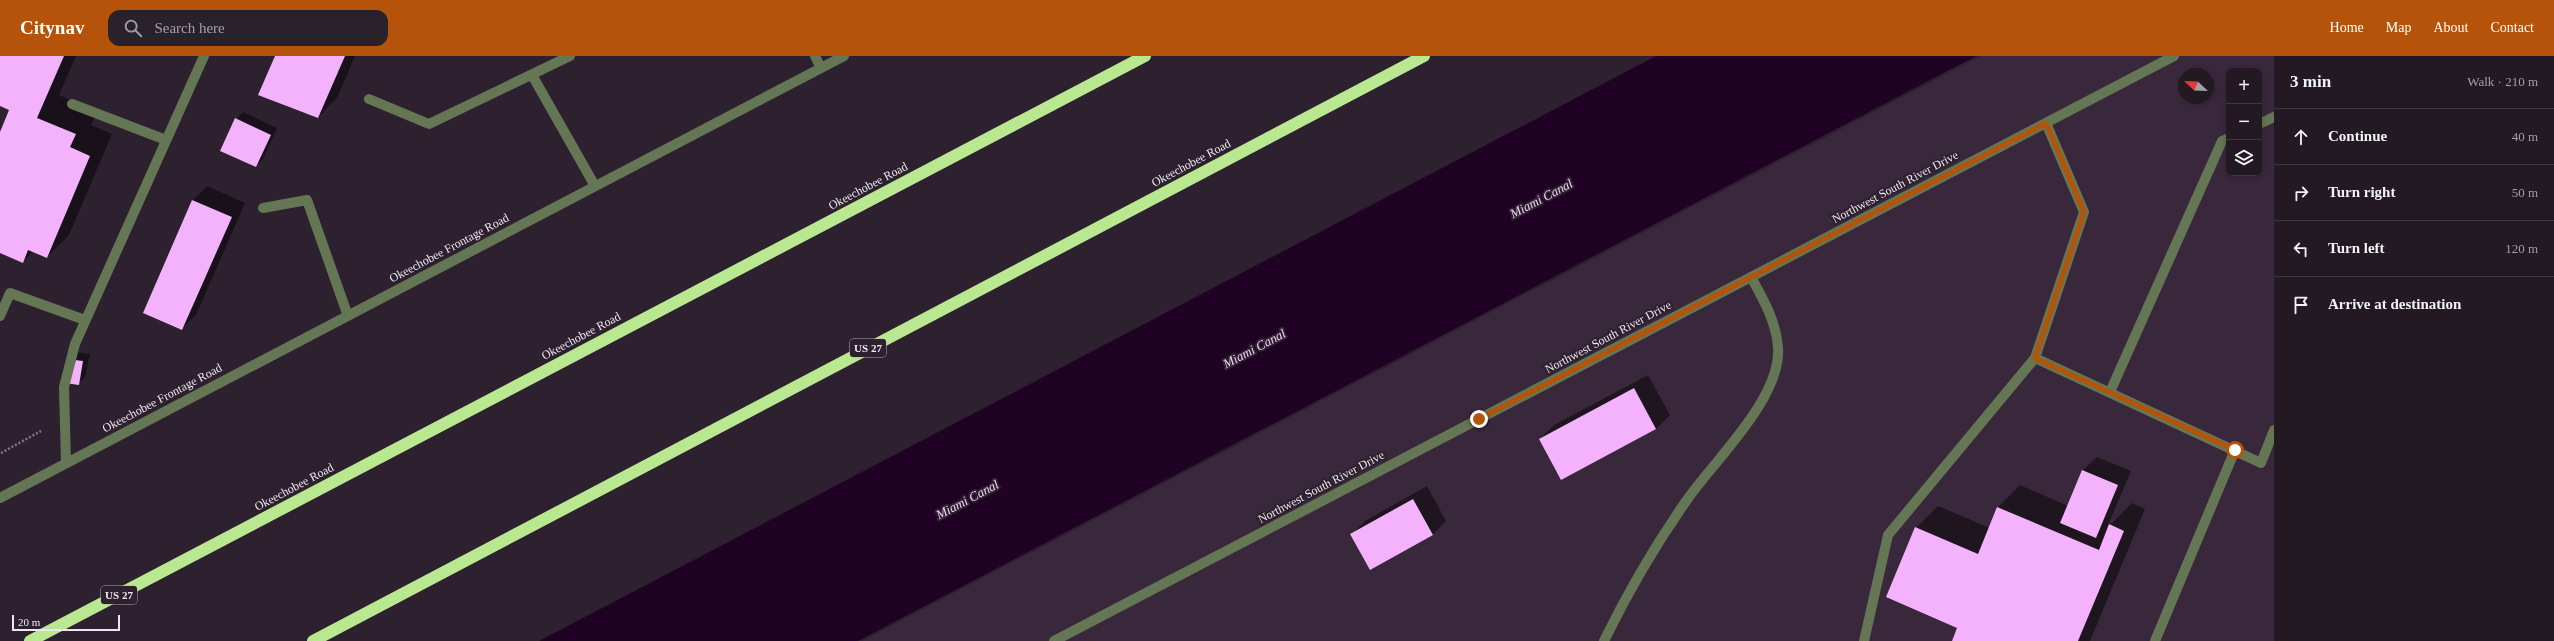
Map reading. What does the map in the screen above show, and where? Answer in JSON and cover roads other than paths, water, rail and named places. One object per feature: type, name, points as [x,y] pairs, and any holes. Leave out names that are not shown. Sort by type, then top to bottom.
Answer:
[{"type":"highway","name":"Okeechobee Road","points":[[30,641],[1145,56]]},
{"type":"highway","name":"Okeechobee Road","points":[[313,641],[1424,56]]},
{"type":"street","points":[[66,463],[64,387],[74,344],[204,56]]},
{"type":"street","points":[[369,99],[429,124],[570,56]]},
{"type":"street","points":[[815,56],[821,68]]},
{"type":"street","name":"Okeechobee Frontage Road","points":[[0,498],[844,56]]},
{"type":"street","name":"Northwest South River Drive","points":[[1054,641],[2174,56]]},
{"type":"street","points":[[532,75],[595,186]]},
{"type":"street","points":[[72,104],[166,140]]},
{"type":"street","points":[[2262,122],[2274,116]]},
{"type":"street","points":[[1864,641],[1888,535],[2035,358],[2084,212],[2046,123]]},
{"type":"street","points":[[2110,392],[2222,141],[2226,139]]},
{"type":"street","points":[[264,208],[307,200],[348,316]]},
{"type":"street","points":[[1604,641],[1622,604],[1688,498],[1761,407],[1773,376],[1779,348],[1772,316],[1751,277]]},
{"type":"street","points":[[0,316],[10,293],[85,320]]},
{"type":"street","points":[[2035,358],[2261,462],[2274,430]]},
{"type":"street","points":[[2155,641],[2235,450]]},
{"type":"water","name":"Miami Canal","points":[[1656,56],[1976,56],[858,641],[539,641]]}]
